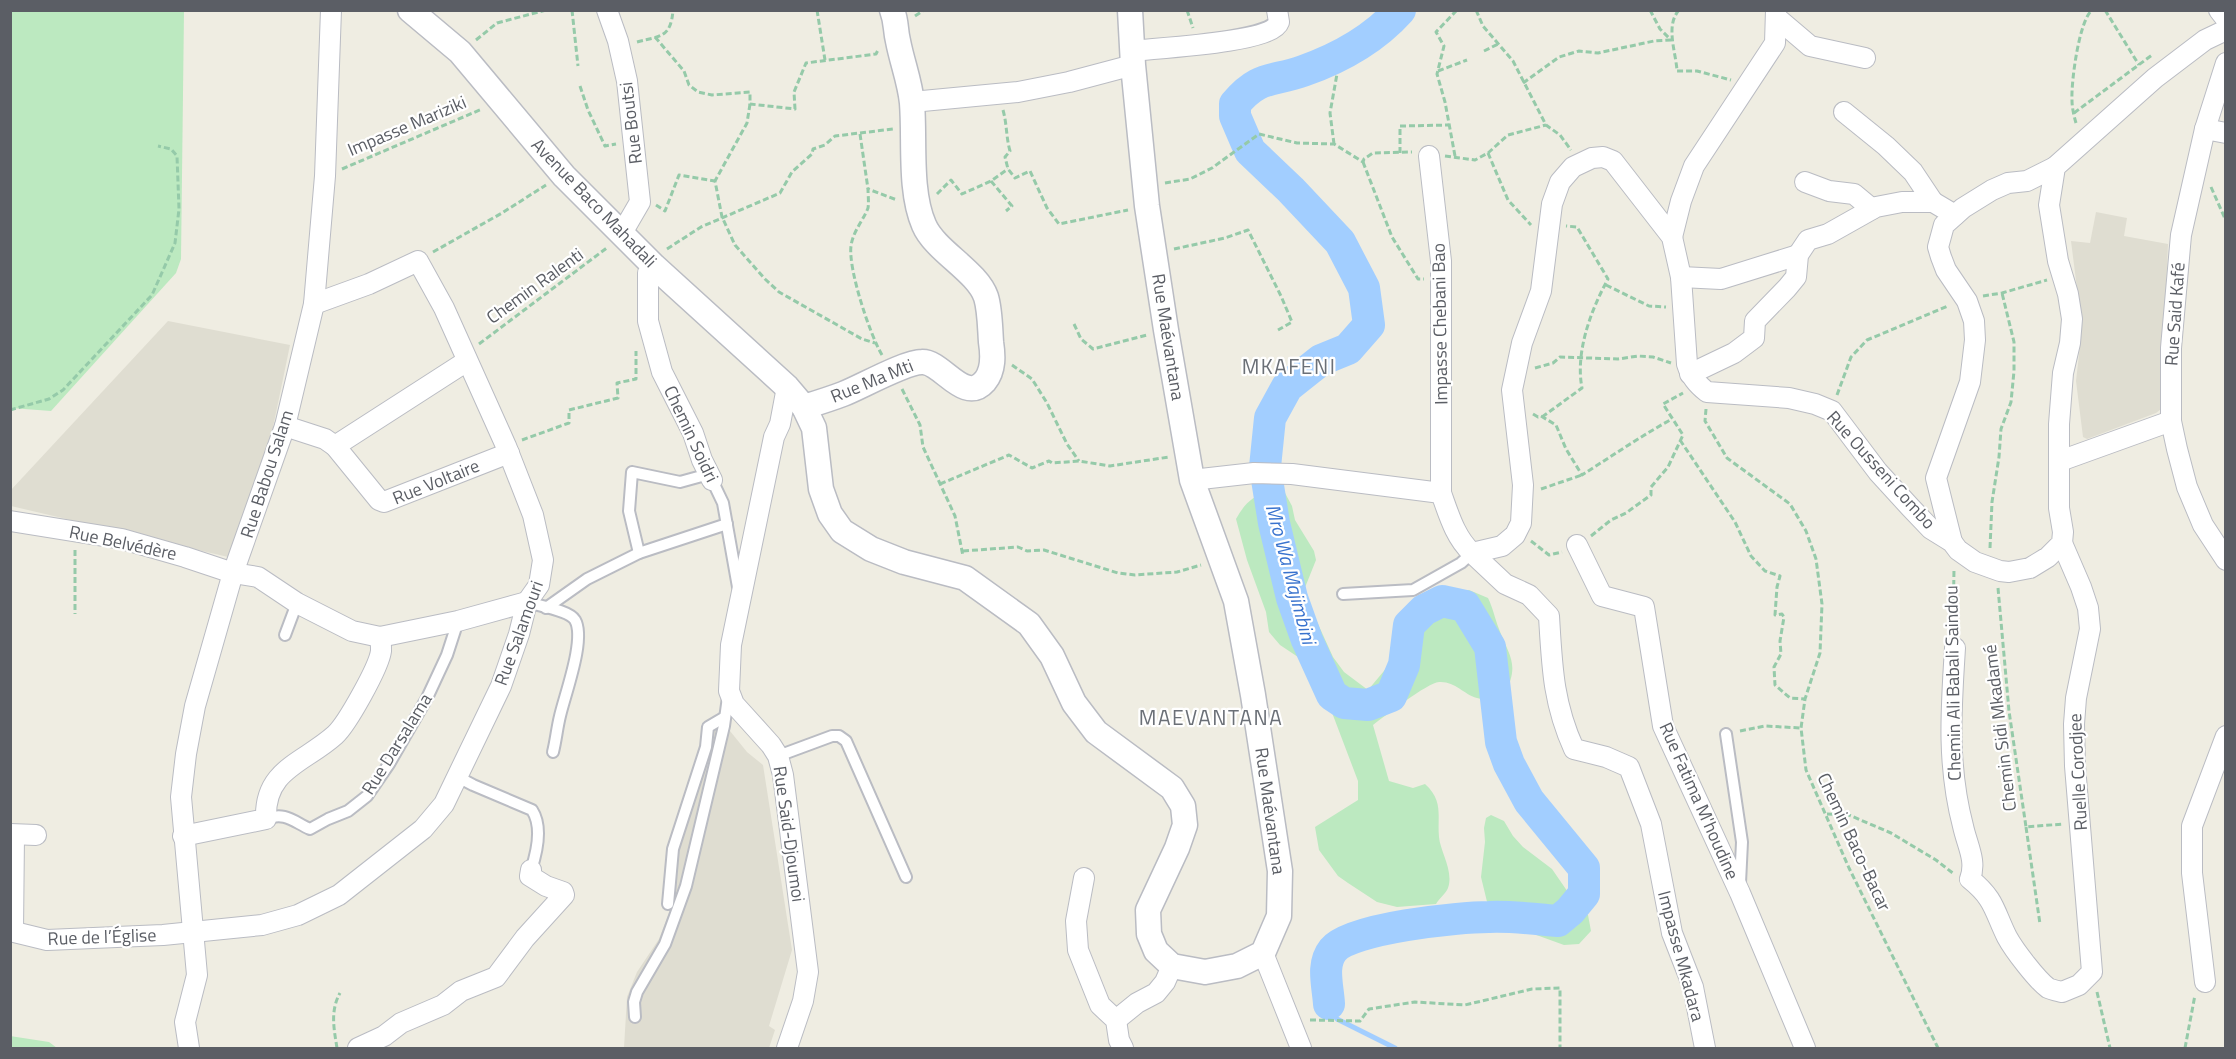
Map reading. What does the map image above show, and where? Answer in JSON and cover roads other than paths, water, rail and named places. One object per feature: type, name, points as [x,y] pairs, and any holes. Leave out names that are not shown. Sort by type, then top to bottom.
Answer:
[{"type":"street","name":"Rue Babou Salam","points":[[189,1048],[185,1022],[197,975],[181,797],[193,716],[233,573],[285,426],[314,304],[325,176],[331,10]]},
{"type":"street","name":"Avenue Baco Mahadali","points":[[410,10],[460,52],[564,176],[652,263],[787,387]]},
{"type":"street","name":"Rue Boutsi","points":[[607,10],[627,81],[640,202],[622,234]]},
{"type":"street","name":"Rue Ma Mti","points":[[804,407],[842,395],[924,361],[937,366],[954,382],[967,387],[977,387],[985,381],[993,364],[986,296],[979,284],[925,229],[920,216],[912,114],[897,38],[898,25],[892,10]]},
{"type":"street","name":"Rue Maévantana","points":[[1130,10],[1146,196],[1192,480],[1236,601],[1280,871],[1279,916],[1263,953]]},
{"type":"street","points":[[912,114],[998,94],[1069,82],[1133,58],[1227,42],[1274,29],[1279,22],[1277,10]]},
{"type":"street","points":[[2219,10],[2226,19]]},
{"type":"street","points":[[1777,14],[1810,46],[1865,58]]},
{"type":"street","points":[[1672,237],[1681,201],[1694,166],[1775,43],[1777,14]]},
{"type":"street","points":[[1955,546],[1936,478],[1970,382],[1975,340],[1974,321],[1967,302],[1946,270],[1938,247],[1944,225],[1992,190],[2008,183],[2027,181],[2055,167],[2146,85],[2205,40],[2226,30]]},
{"type":"street","name":"Rue Said Kafé","points":[[2226,63],[2205,129],[2181,236],[2171,348],[2171,421],[2187,487],[2203,525],[2226,560]]},
{"type":"street","points":[[1844,112],[1886,146],[1913,172],[1933,202],[1955,215]]},
{"type":"street","points":[[2205,129],[2226,134]]},
{"type":"street","name":"Impasse Chebani Bao","points":[[1429,156],[1442,261],[1441,493]]},
{"type":"street","points":[[1192,480],[1254,473],[1292,474],[1441,493],[1452,524],[1463,544],[1472,553],[1502,546],[1518,530],[1521,523],[1523,485],[1514,381],[1522,343],[1541,291],[1552,204],[1560,182],[1573,167],[1592,158],[1604,157],[1613,161],[1672,237],[1681,277],[1683,305],[1696,379],[1754,338],[1755,321],[1796,276],[1797,255],[1808,240],[1828,234],[1872,208],[1902,202],[1933,202]]},
{"type":"street","points":[[2055,167],[2049,204],[2058,261],[2068,294],[2072,320],[2070,343],[2063,372],[2059,424],[2062,543]]},
{"type":"street","points":[[1805,182],[1829,191],[1854,194],[1872,208]]},
{"type":"street","points":[[1681,277],[1721,279],[1797,255]]},
{"type":"street","name":"Rue Salamouri","points":[[194,933],[262,925],[298,915],[339,895],[423,829],[444,804],[501,686],[519,634],[537,605],[543,560],[533,515],[507,449],[444,308],[418,261],[369,284],[314,304]]},
{"type":"street","name":"Chemin Soidri","points":[[652,263],[648,273],[648,321],[662,372],[693,433],[710,477]]},
{"type":"street","points":[[335,446],[467,361]]},
{"type":"street","name":"Rue Ousseni Combo","points":[[1696,379],[1815,404],[1832,411],[1878,472],[1931,529],[1975,562],[1992,569],[2017,571],[2030,568],[2048,557],[2062,543]]},
{"type":"street","points":[[787,387],[804,407],[814,428],[821,489],[830,514],[842,531],[871,549],[904,562],[965,578],[1029,624],[1052,656],[1074,703],[1096,732],[1172,788],[1182,806],[1185,825],[1177,848],[1148,910],[1149,934],[1156,951],[1172,966],[1205,972],[1237,966],[1263,953],[1300,1048]]},
{"type":"street","points":[[729,691],[731,645],[774,437],[780,424],[787,387]]},
{"type":"street","points":[[2060,461],[2171,421]]},
{"type":"street","name":"Rue Voltaire","points":[[285,426],[325,439],[335,446],[379,500],[384,502],[507,449]]},
{"type":"street","name":"Rue Belvédère","points":[[10,521],[122,539],[233,573],[258,577],[297,603],[352,631],[380,637]]},
{"type":"street","name":"Ruelle Corodjee","points":[[2062,543],[2088,608],[2090,629],[2076,698],[2074,724],[2075,766],[2092,972]]},
{"type":"street","name":"Rue Fatima M'houdine","points":[[1577,545],[1602,596],[1644,607],[1663,726],[1740,893],[1805,1048]]},
{"type":"street","name":"Impasse Mkadara","points":[[1472,553],[1504,584],[1529,595],[1549,616],[1552,667],[1559,712],[1574,749],[1606,757],[1629,766],[1651,824],[1672,933],[1693,987],[1705,1048]]},
{"type":"street","points":[[183,836],[266,819],[265,804],[272,784],[334,736],[346,723],[381,651],[380,637],[537,605]]},
{"type":"street","name":"Chemin Ali Babali Saindou","points":[[1954,648],[1950,705],[1951,767],[1956,801],[1974,868],[1970,879],[1984,890],[1995,907],[2007,938],[2025,963],[2049,988],[2062,992],[2079,985],[2092,972]]},
{"type":"street","name":"Rue Said-Djoumoi","points":[[729,691],[734,704],[778,756],[783,775],[808,972],[803,1001],[787,1048]]},
{"type":"street","points":[[2205,982],[2192,873],[2192,826],[2226,736]]},
{"type":"street","points":[[12,931],[12,834],[36,835]]},
{"type":"street","points":[[358,1048],[384,1036],[401,1023],[443,1005],[461,991],[496,977],[525,938],[564,895],[563,892],[546,886],[530,876],[531,870]]},
{"type":"street","points":[[1084,878],[1076,921],[1078,950],[1100,1005],[1116,1020],[1119,1040],[1123,1048]]},
{"type":"street","name":"Rue de l’Église","points":[[12,931],[47,940],[194,933]]},
{"type":"street","points":[[1116,1020],[1137,1003],[1156,993],[1165,982],[1172,966]]},
{"type":"lane","points":[[639,553],[629,511],[632,472],[680,482],[710,477]]},
{"type":"lane","name":"Chemin Soidri","points":[[710,477],[723,503],[741,604]]},
{"type":"lane","points":[[537,605],[639,553],[727,524]]},
{"type":"lane","points":[[1343,594],[1413,590],[1461,563],[1472,553]]},
{"type":"lane","points":[[285,634],[297,603]]},
{"type":"lane","points":[[537,605],[567,613],[574,619],[577,629],[577,651],[559,718],[553,752]]},
{"type":"lane","name":"Rue Darsalama","points":[[266,819],[277,814],[310,829],[348,811],[367,796],[428,698],[447,655],[458,621]]},
{"type":"lane","points":[[635,1017],[634,1002],[637,992],[665,944],[686,886],[729,691]]},
{"type":"lane","points":[[668,904],[673,849],[704,757],[708,727],[725,717]]},
{"type":"lane","points":[[1726,734],[1742,842],[1740,893]]},
{"type":"lane","points":[[778,756],[832,736],[839,736],[846,741],[906,877]]},
{"type":"lane","points":[[456,776],[532,810],[537,818],[538,831],[531,870]]},
{"type":"waterway","name":"Mro Wa Majimbini","points":[[1329,1004],[1327,962],[1333,950],[1343,942],[1406,925],[1454,919],[1506,917],[1558,921],[1584,894],[1584,868],[1529,801],[1509,764],[1501,742],[1490,647],[1465,606],[1442,601],[1424,610],[1409,625],[1404,665],[1391,696],[1368,705],[1344,703],[1332,695],[1307,640],[1292,598],[1274,523],[1265,467],[1270,418],[1287,387],[1321,360],[1348,349],[1369,325],[1364,288],[1340,242],[1250,151],[1235,116],[1235,104],[1251,88],[1259,84],[1317,66],[1343,54],[1368,39],[1400,10]]},
{"type":"waterway","name":"Mro Wa Majimbini","points":[[1337,1019],[1395,1048]]},
{"type":"district","name":"MKAFENI","points":[[1289,367]]},
{"type":"district","name":"MAEVANTANA","points":[[1211,718]]}]
